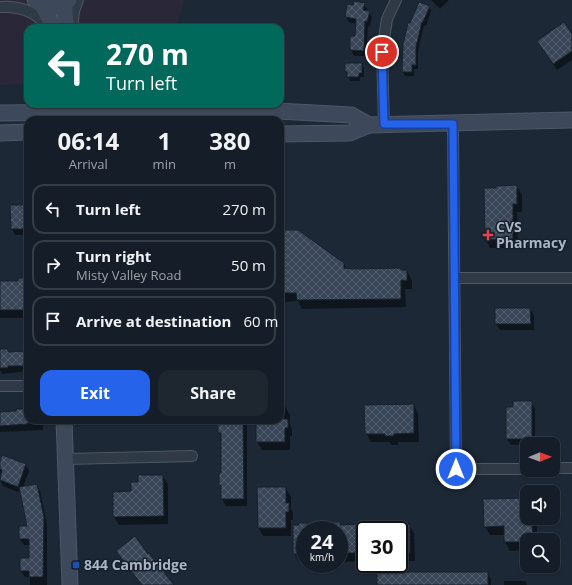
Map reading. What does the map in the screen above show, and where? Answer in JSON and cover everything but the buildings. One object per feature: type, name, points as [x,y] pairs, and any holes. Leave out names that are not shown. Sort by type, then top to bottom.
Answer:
[{"type":"street","points":[[0,2],[12,0]]},
{"type":"street","points":[[377,124],[382,52],[387,20],[396,0]]},
{"type":"street","points":[[36,2],[52,8],[71,1]]},
{"type":"street","points":[[66,24],[64,13],[71,1]]},
{"type":"street","points":[[71,1],[74,11],[72,24]]},
{"type":"street","points":[[36,2],[51,24]]},
{"type":"street","points":[[0,7],[21,8],[29,11],[38,17],[44,24]]},
{"type":"street","points":[[0,112],[64,110],[259,110],[351,115],[377,124]]},
{"type":"street","points":[[284,134],[350,133],[377,124],[453,124],[572,120]]},
{"type":"street","points":[[453,124],[456,469],[520,469]]},
{"type":"street","points":[[0,132],[24,132]]},
{"type":"street","points":[[455,278],[572,278]]},
{"type":"street","points":[[0,386],[24,386]]},
{"type":"street","points":[[64,424],[70,585]]},
{"type":"street","points":[[66,459],[192,456]]},
{"type":"street","points":[[560,468],[572,468]]},
{"type":"shaded area","points":[[0,0],[184,0],[177,24],[24,24],[24,84],[0,85]]},
{"type":"place","name":"CVS Pharmacy","points":[[488,235]]},
{"type":"place","name":"844 Cambridge","points":[[76,565]]},
{"type":"route","points":[[382,52],[384,124],[453,124],[456,469]]}]
